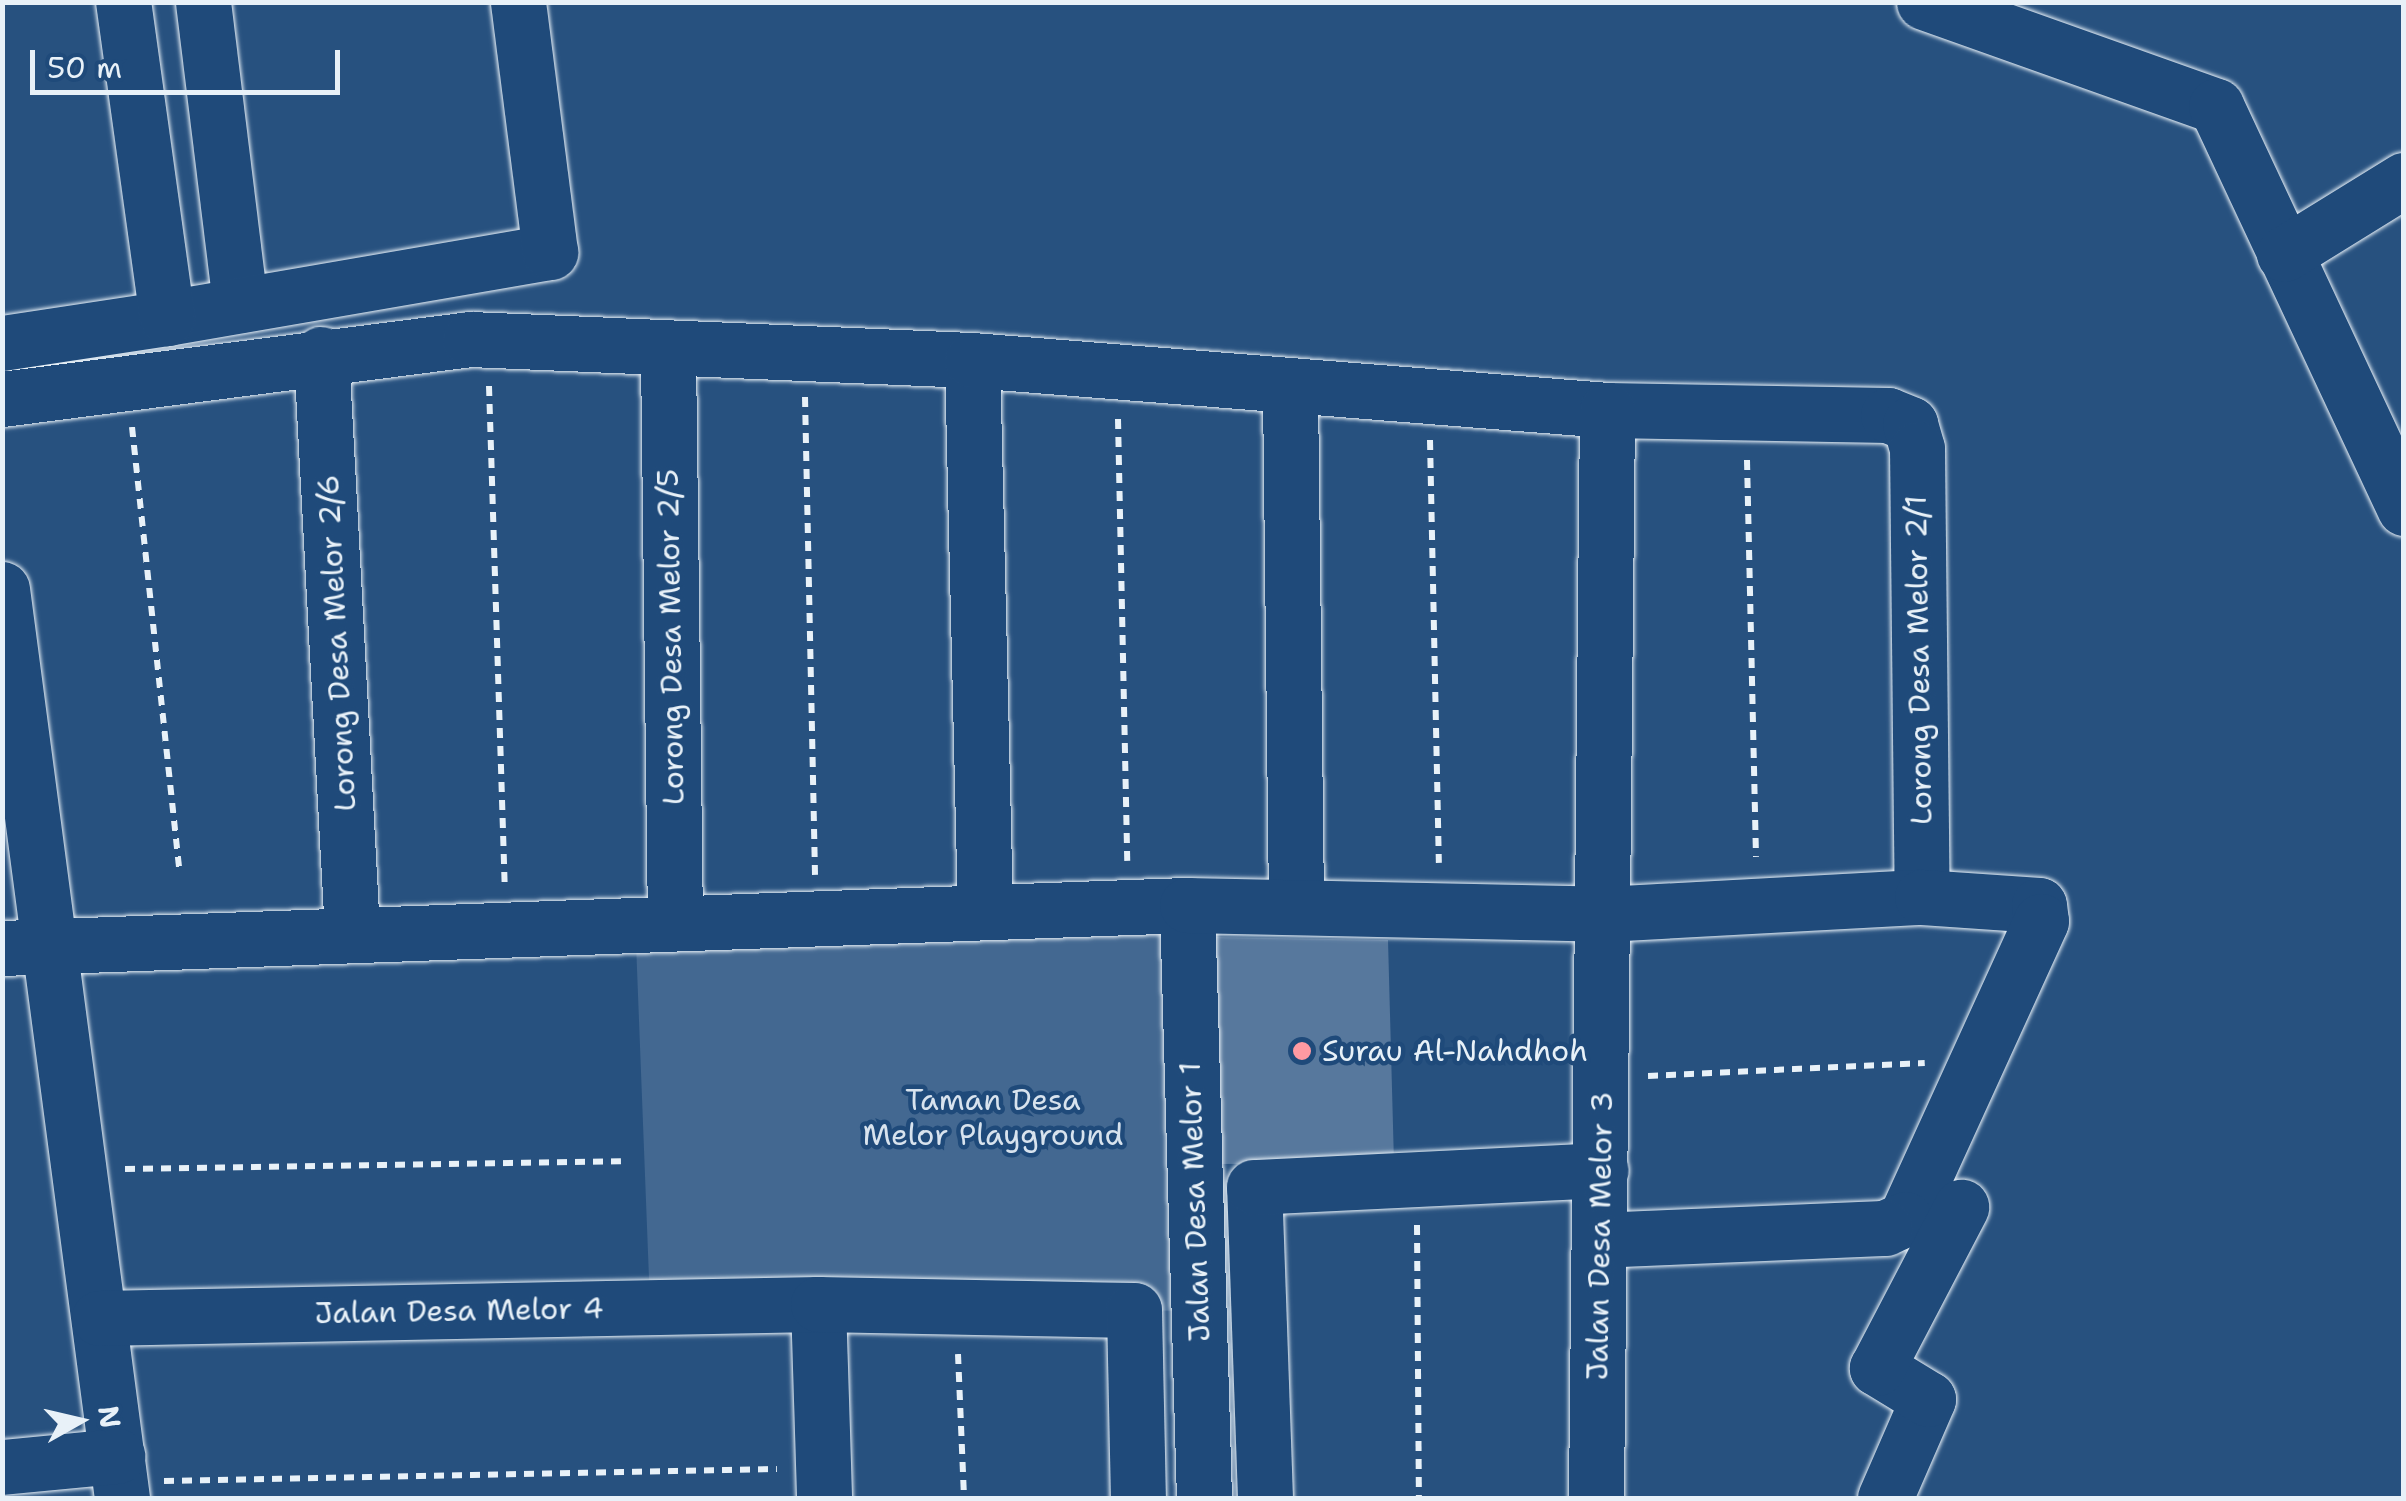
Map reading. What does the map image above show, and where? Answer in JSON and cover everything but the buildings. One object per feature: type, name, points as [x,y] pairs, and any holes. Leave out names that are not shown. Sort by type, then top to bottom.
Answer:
[{"type":"street","points":[[123,2],[167,318]]},
{"type":"street","points":[[202,2],[240,305]]},
{"type":"street","points":[[2,343],[550,252],[518,2]]},
{"type":"street","points":[[1924,2],[2216,106],[2404,508]]},
{"type":"street","points":[[2284,254],[2404,180]]},
{"type":"street","points":[[2,399],[321,354],[487,340],[668,353],[972,360],[1290,390],[1607,410],[1746,414]]},
{"type":"street","name":"Lorong Desa Melor 2/5","points":[[668,353],[674,922]]},
{"type":"street","name":"Lorong Desa Melor 2/6","points":[[321,354],[352,932]]},
{"type":"street","points":[[972,360],[985,912]]},
{"type":"street","points":[[1290,390],[1296,903]]},
{"type":"street","name":"Jalan Desa Melor 3","points":[[1596,1498],[1607,410]]},
{"type":"street","name":"Lorong Desa Melor 2/1","points":[[1746,414],[1910,424],[1922,897]]},
{"type":"street","points":[[2,589],[26,946],[79,1170],[120,1479],[2,1467]]},
{"type":"street","points":[[26,946],[1187,905],[1296,903],[1604,914],[1758,912],[1922,897],[2039,905],[2041,922],[1971,1061],[1905,1220],[1600,1240]]},
{"type":"street","name":"Jalan Desa Melor 1","points":[[1187,905],[1204,1498]]},
{"type":"street","points":[[1265,1498],[1254,1187],[1602,1170]]},
{"type":"street","points":[[1885,1498],[1928,1398],[1877,1368],[1961,1207]]},
{"type":"street","points":[[818,1304],[823,1484]]},
{"type":"street","name":"Jalan Desa Melor 4","points":[[98,1318],[818,1304],[1134,1310],[1138,1498]]},
{"type":"path","points":[[487,340],[506,928]]},
{"type":"path","points":[[804,356],[816,918]]},
{"type":"path","points":[[1117,374],[1128,907]]},
{"type":"path","points":[[127,382],[179,868]]},
{"type":"path","points":[[1429,399],[1440,910]]},
{"type":"path","points":[[1746,414],[1758,912]]},
{"type":"path","points":[[1602,1078],[1971,1061]]},
{"type":"path","points":[[79,1170],[620,1161]]},
{"type":"path","points":[[1416,1179],[1418,1498]]},
{"type":"path","points":[[957,1308],[964,1498]]},
{"type":"path","points":[[120,1479],[823,1484]]},
{"type":"green space","name":"Taman Desa Melor Playground","points":[[1178,917],[1192,1311],[650,1304],[636,943]]},
{"type":"place","name":"Surau Al-Nahdhoh","points":[[1302,1051]]}]
